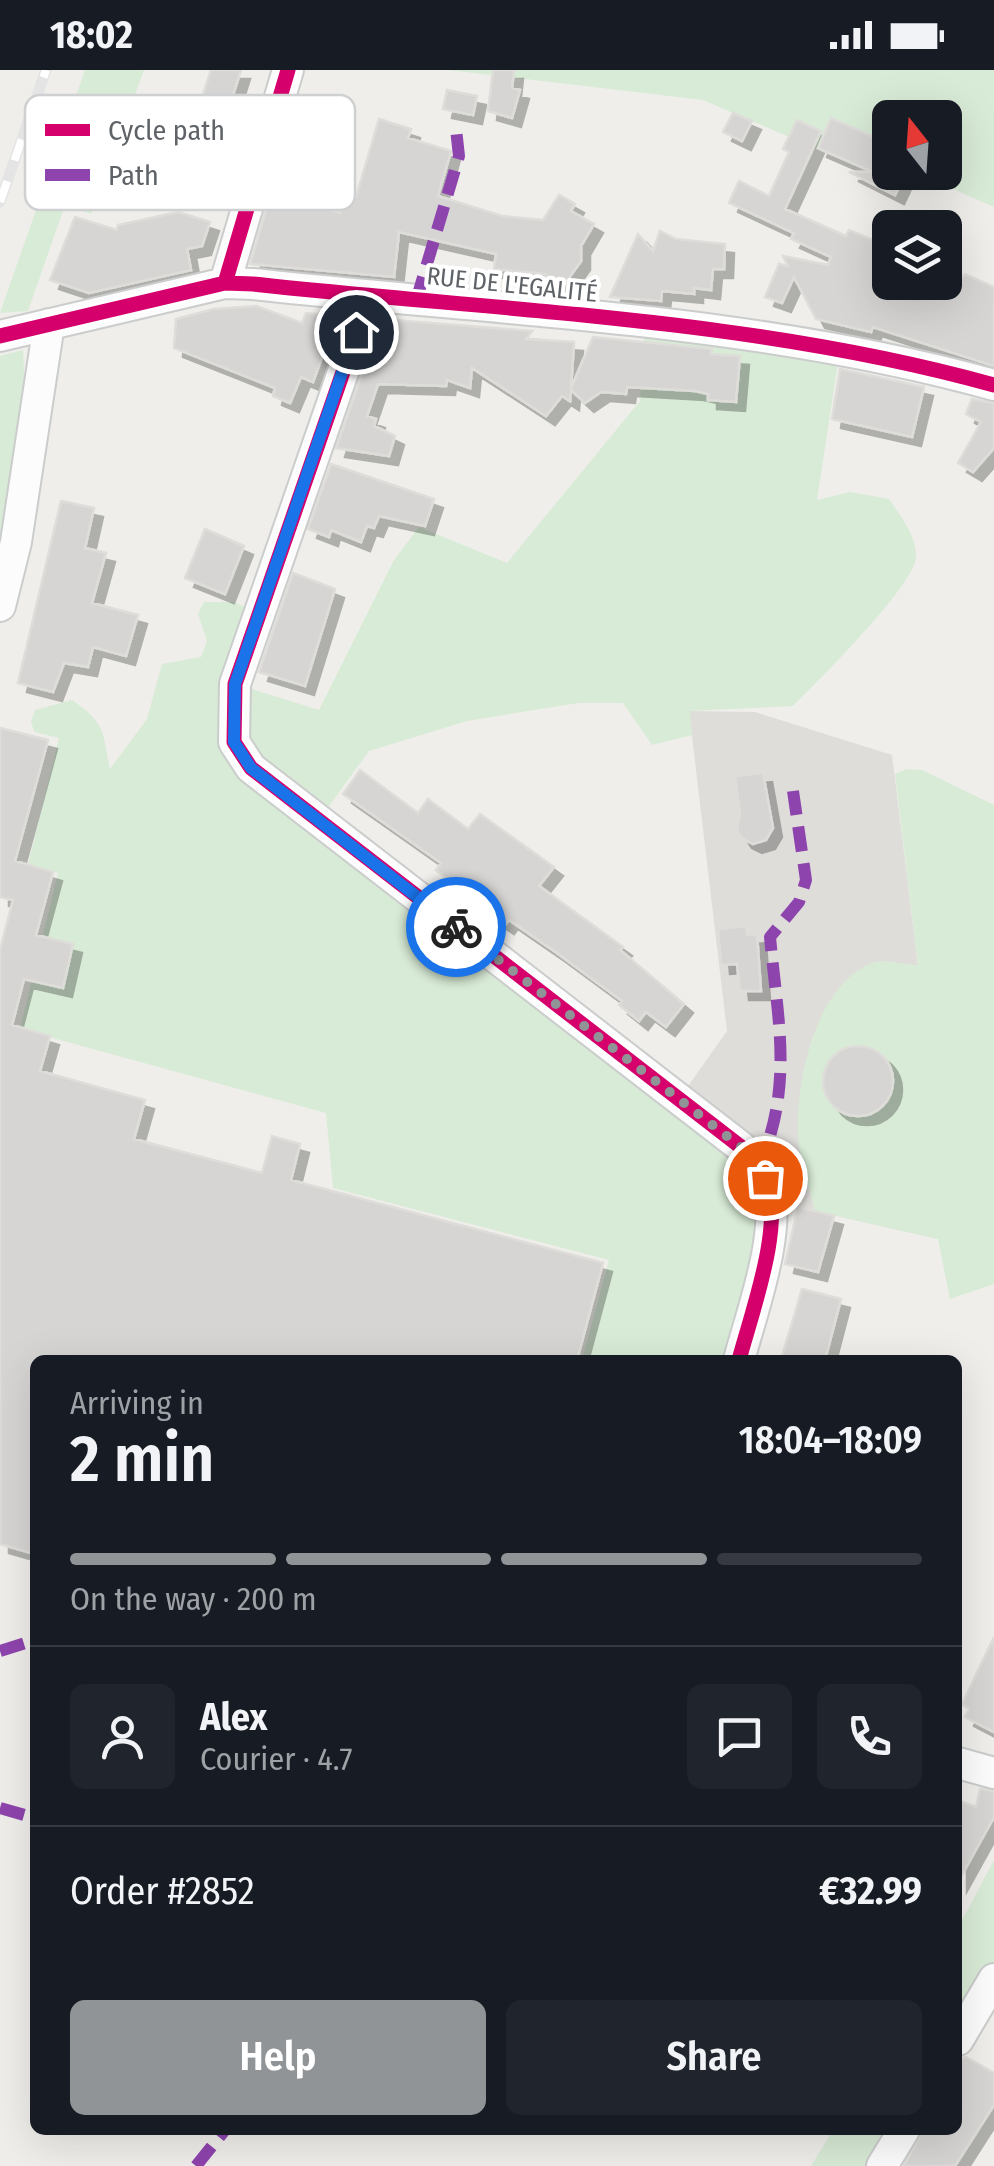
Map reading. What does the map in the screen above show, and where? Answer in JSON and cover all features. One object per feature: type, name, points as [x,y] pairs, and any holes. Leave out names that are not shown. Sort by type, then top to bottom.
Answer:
[{"type":"street","points":[[281,95],[288,70]]},
{"type":"street","points":[[225,284],[247,210]]},
{"type":"street","name":"RUE DE L'EGALITÉ","points":[[25,330],[225,284],[787,340],[876,355],[994,384]]},
{"type":"street","points":[[369,297],[235,684],[234,742],[251,768],[741,1147],[765,1178],[771,1201],[767,1251],[741,1355]]},
{"type":"street","points":[[0,606],[16,542],[25,330]]},
{"type":"street","points":[[962,1764],[994,1773]]},
{"type":"street","points":[[966,2007],[994,1980]]},
{"type":"street","points":[[882,2166],[901,2135]]},
{"type":"shaded area","points":[[689,711],[755,712],[892,755],[918,966],[938,1239],[771,1201],[679,1099],[727,1031]]},
{"type":"green space","points":[[85,70],[144,70],[135,95],[76,95]]},
{"type":"green space","points":[[448,70],[994,70],[994,207],[956,190],[962,190],[962,100],[872,100],[872,156],[866,170],[703,100]]},
{"type":"green space","points":[[36,210],[63,210],[28,311],[0,313]]},
{"type":"green space","points":[[645,324],[840,349],[817,500],[850,492],[889,499],[907,526],[916,556],[900,588],[793,706],[690,711],[692,735],[652,745],[623,703],[578,703],[467,721],[369,751],[327,809],[765,1178],[740,1355],[583,1355],[609,1260],[333,1188],[326,1113],[20,1029],[58,873],[28,865],[59,738],[34,732],[31,721],[35,710],[72,700],[83,708],[101,730],[110,769],[147,719],[162,664],[201,657],[207,641],[198,614],[204,602],[234,602],[259,614],[236,684],[319,710],[394,560],[419,527],[507,563],[640,401]]},
{"type":"green space","points":[[23,350],[28,468],[0,606],[0,356]]},
{"type":"green space","points":[[907,769],[922,770],[994,805],[994,1284],[950,1299],[938,1239],[815,1211],[798,1135],[806,1062],[823,1013],[836,992],[852,975],[872,963],[918,965],[895,774]]},
{"type":"green space","points":[[994,1860],[994,1979],[962,2033],[962,1920]]},
{"type":"green space","points":[[830,2135],[901,2135],[882,2166],[811,2166]]},
{"type":"building","points":[[211,70],[241,70],[233,95],[203,95]]},
{"type":"building","points":[[493,70],[514,70],[512,88],[520,90],[512,118],[488,111]]},
{"type":"building","points":[[447,90],[477,96],[473,115],[443,109]]},
{"type":"building","points":[[733,113],[752,121],[742,141],[723,132]]},
{"type":"building","points":[[831,118],[872,136],[872,172],[818,148]]},
{"type":"building","points":[[379,119],[411,129],[408,138],[451,151],[438,196],[502,216],[543,220],[559,195],[575,204],[571,211],[594,224],[581,246],[581,261],[558,293],[544,292],[545,274],[494,269],[496,254],[399,232],[394,277],[250,264],[266,210],[340,213],[355,210]]},
{"type":"building","points":[[797,120],[821,131],[785,209],[846,236],[849,230],[872,240],[872,300],[962,300],[965,274],[994,287],[994,366],[873,327],[871,332],[816,319],[794,277],[782,303],[765,297],[779,264],[788,266],[783,256],[828,265],[831,257],[791,239],[794,233],[729,203],[739,181],[769,196],[789,152],[783,149]]},
{"type":"building","points":[[849,172],[872,172],[872,184]]},
{"type":"building","points":[[178,212],[210,222],[202,246],[187,249],[191,270],[89,293],[50,280],[75,217],[117,230],[118,225]]},
{"type":"building","points":[[660,231],[676,239],[725,244],[724,269],[713,269],[711,290],[694,288],[694,294],[662,291],[661,301],[610,297],[638,234],[653,251]]},
{"type":"building","points":[[256,306],[302,323],[306,313],[337,316],[313,382],[301,377],[290,403],[273,396],[275,388],[174,348],[176,319],[214,309]]},
{"type":"building","points":[[381,319],[532,331],[526,339],[574,342],[571,388],[593,337],[712,349],[711,354],[740,356],[736,402],[708,400],[708,394],[695,391],[627,387],[626,394],[601,392],[585,403],[571,390],[570,401],[562,396],[546,416],[472,368],[470,388],[447,380],[446,386],[378,384],[367,416],[376,419],[374,426],[395,436],[389,456],[336,448]]},
{"type":"building","points":[[840,369],[924,387],[912,437],[832,419]]},
{"type":"building","points":[[972,399],[994,403],[994,448],[973,472],[958,463],[981,422],[966,414]]},
{"type":"building","points":[[331,464],[434,499],[425,526],[379,516],[374,528],[367,526],[361,542],[331,530],[329,537],[308,529]]},
{"type":"building","points":[[61,501],[94,508],[85,548],[106,553],[92,603],[138,615],[126,656],[93,647],[88,667],[64,663],[53,692],[18,683]]},
{"type":"building","points":[[205,529],[244,546],[225,594],[185,578]]},
{"type":"building","points":[[293,573],[335,589],[305,686],[259,672]]},
{"type":"building","points":[[0,728],[48,740],[15,861],[53,872],[36,935],[73,944],[63,988],[24,979],[12,1025],[50,1036],[40,1071],[145,1100],[134,1139],[262,1173],[272,1136],[300,1144],[291,1180],[603,1263],[578,1355],[30,1355],[30,1553],[0,1544],[0,950],[13,900],[0,897]]},
{"type":"building","points":[[360,770],[418,813],[428,799],[468,829],[480,814],[554,867],[539,886],[623,947],[620,950],[684,1004],[666,1027],[646,1012],[639,1021],[619,1005],[622,1001],[557,953],[509,920],[505,925],[496,919],[436,870],[441,863],[343,794]]},
{"type":"building","points":[[763,773],[773,828],[766,840],[753,844],[737,830],[740,814],[735,776]]},
{"type":"building","points":[[746,926],[747,935],[757,934],[761,991],[740,991],[737,964],[721,965],[718,929]]},
{"type":"building","points":[[858,1046],[872,1048],[883,1056],[891,1067],[891,1095],[883,1106],[872,1114],[858,1116],[844,1114],[833,1106],[825,1095],[823,1081],[825,1067],[833,1056],[844,1048]]},
{"type":"building","points":[[798,1207],[834,1216],[818,1272],[785,1264]]},
{"type":"building","points":[[802,1289],[841,1299],[826,1355],[782,1355]]},
{"type":"building","points":[[994,1637],[994,1732],[965,1717],[969,1709],[962,1704]]},
{"type":"building","points":[[980,1789],[994,1791],[994,1817],[962,1875],[962,1802],[976,1807]]},
{"type":"building","points":[[962,2058],[994,2073],[994,2105],[955,2166],[904,2166],[920,2135],[962,2135]]},
{"type":"railway","points":[[37,95],[46,70]]},
{"type":"railway","points":[[0,202],[25,130]]},
{"type":"marked path","points":[[416,301],[459,156],[456,129]]},
{"type":"marked path","points":[[758,1169],[769,1139],[780,1082],[770,937],[799,902],[806,880],[793,791]]},
{"type":"marked path","points":[[0,1651],[30,1642]]},
{"type":"marked path","points":[[0,1808],[30,1817]]},
{"type":"marked path","points":[[196,2166],[221,2135]]},
{"type":"cycle path","points":[[281,95],[288,70]]},
{"type":"cycle path","points":[[225,283],[247,210]]},
{"type":"cycle path","points":[[0,336],[225,283],[253,284],[719,331],[812,345],[994,385]]},
{"type":"cycle path","points":[[369,297],[235,684],[234,742],[251,768],[741,1147],[754,1162],[765,1178],[771,1218],[764,1268],[740,1355]]},
{"type":"way so far","points":[[456,927],[741,1147],[765,1178]]},
{"type":"route","points":[[356,332],[235,684],[234,742],[251,768],[456,927]]}]
